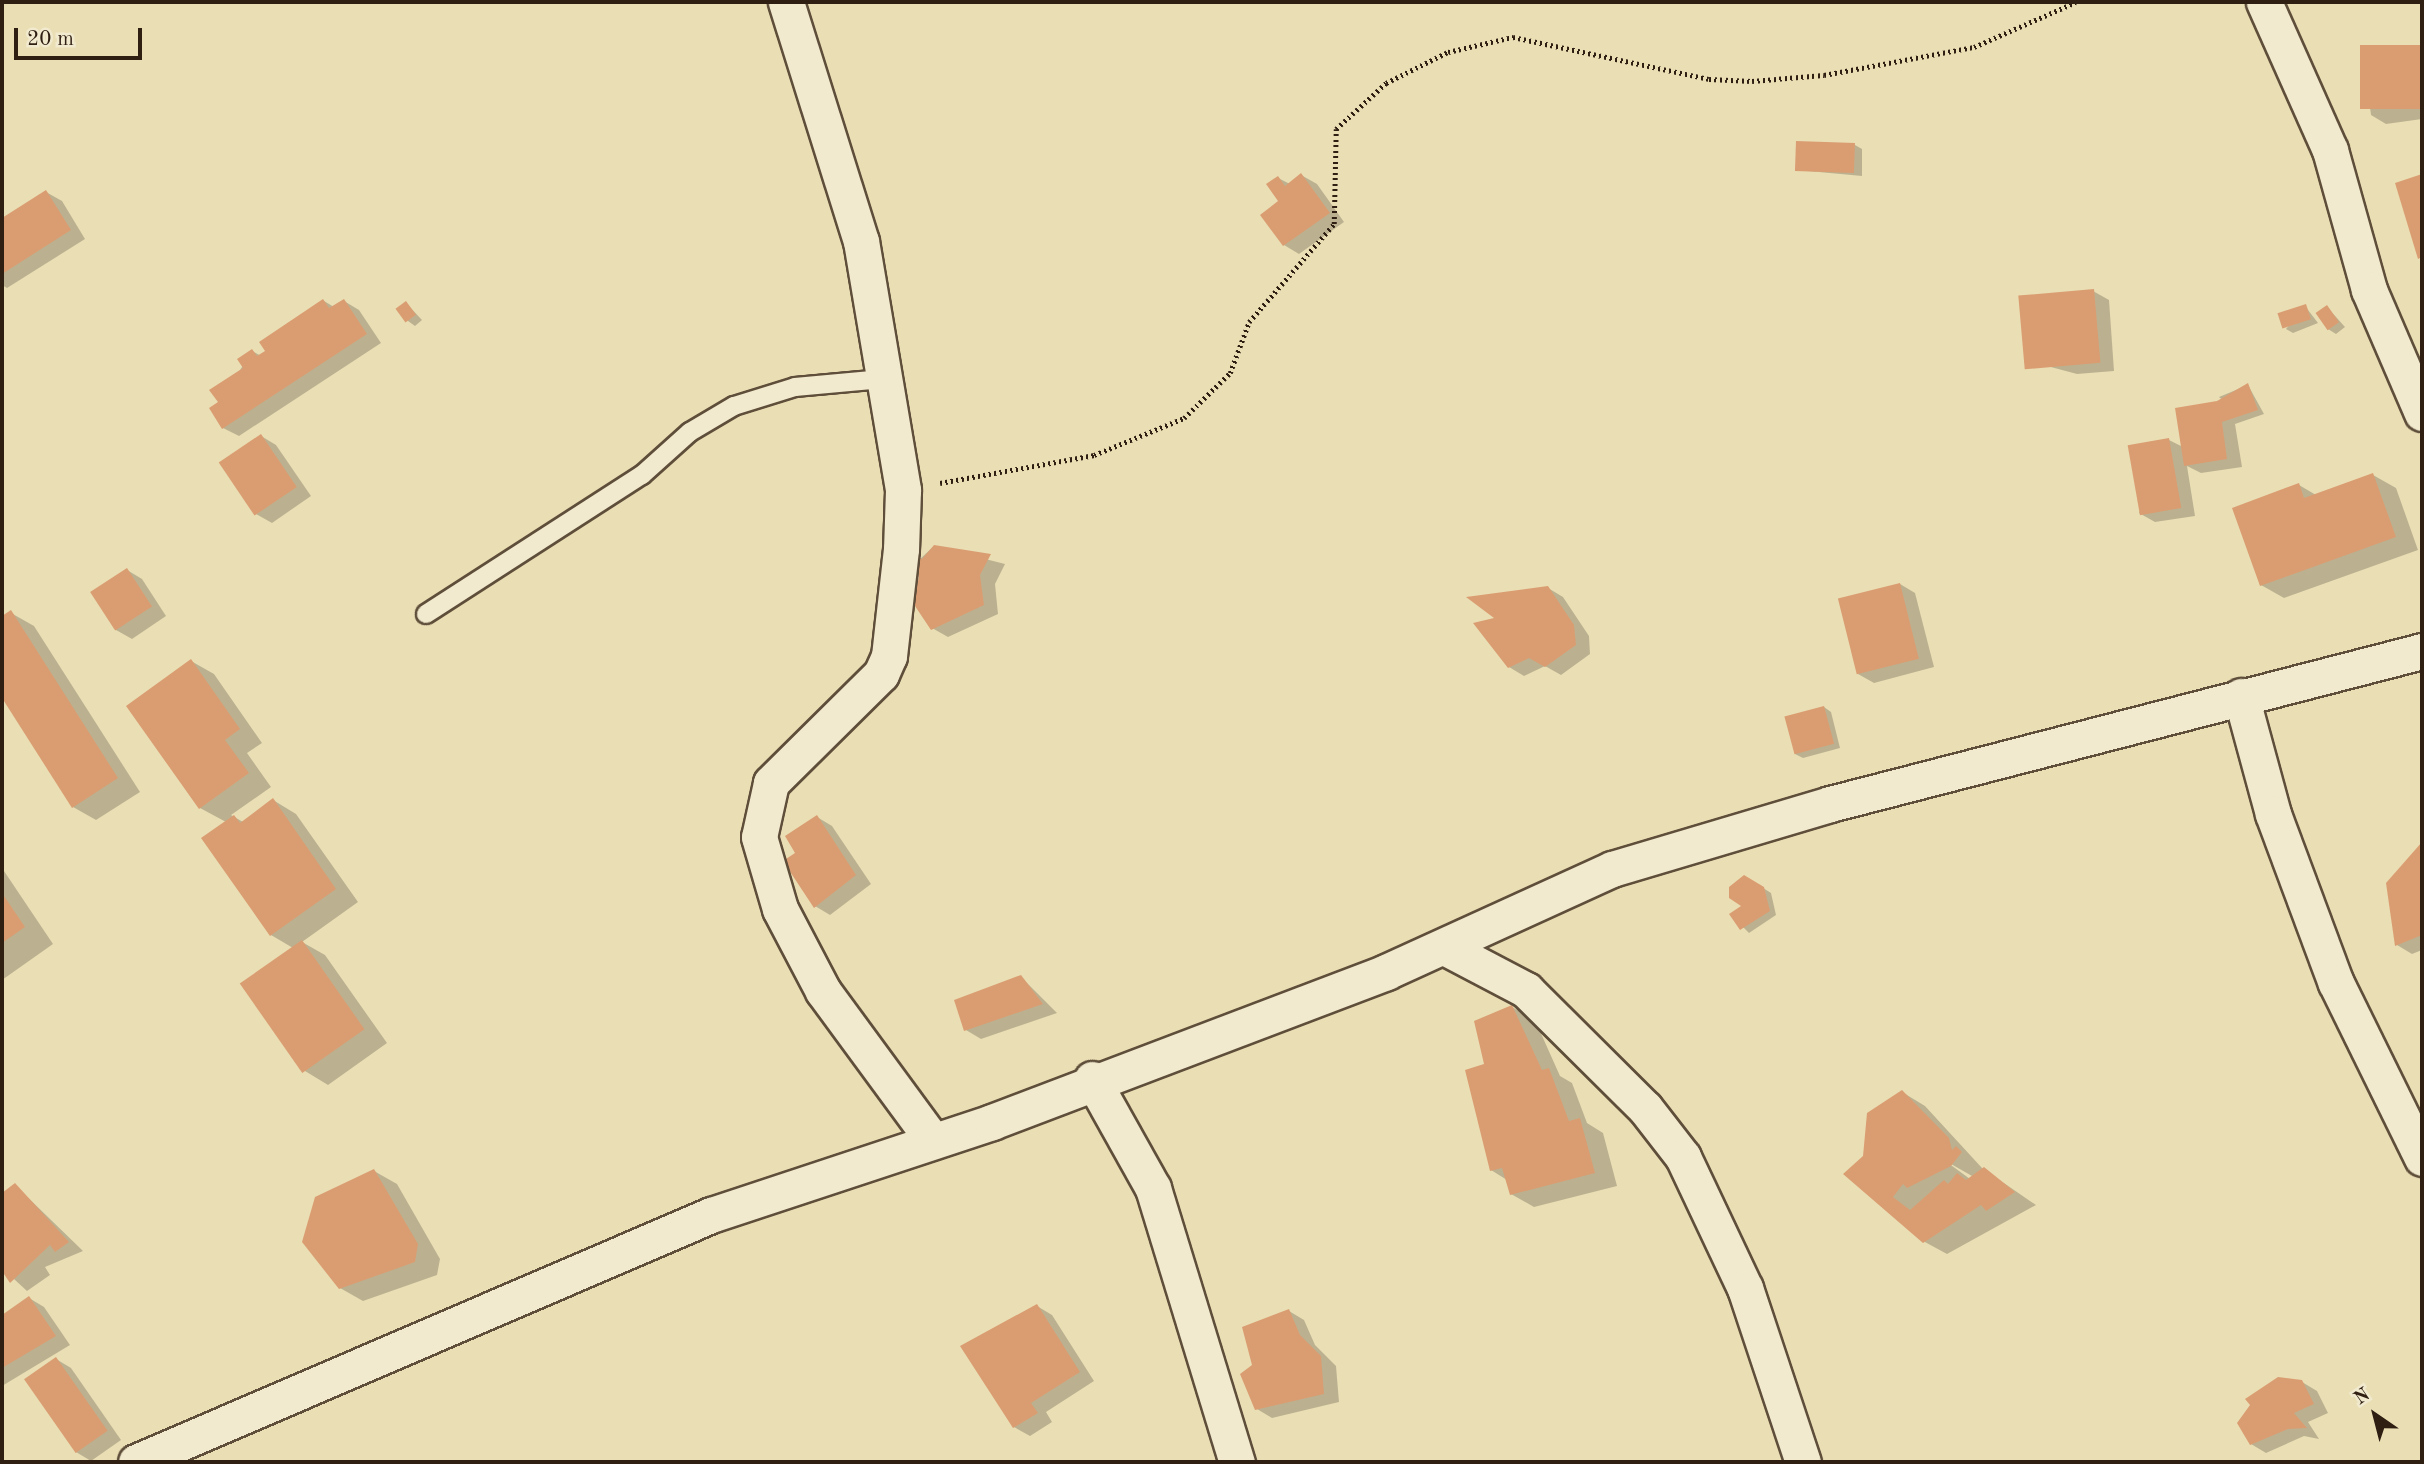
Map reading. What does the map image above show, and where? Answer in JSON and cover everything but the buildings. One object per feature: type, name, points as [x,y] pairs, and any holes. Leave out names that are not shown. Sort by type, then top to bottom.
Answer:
[{"type":"street","points":[[786,2],[861,241],[903,490],[889,656],[881,674],[771,783],[759,836],[780,909],[823,991],[933,1142]]},
{"type":"street","points":[[2264,2],[2330,150],[2369,290],[2422,413]]},
{"type":"street","points":[[136,1462],[711,1215],[933,1142],[1092,1079],[1444,947],[1637,861],[2241,696],[2422,651]]},
{"type":"street","points":[[2241,696],[2273,814],[2336,982],[2422,1158]]},
{"type":"street","points":[[1444,947],[1526,990],[1645,1108],[1683,1157],[1745,1287],[1803,1462]]},
{"type":"street","points":[[1092,1079],[1153,1188],[1237,1462]]},
{"type":"lane","points":[[426,614],[642,475],[690,432],[734,406],[795,387],[883,379]]},
{"type":"path","points":[[903,490],[1094,455],[1184,418],[1230,373],[1249,322],[1334,224],[1336,129],[1386,83],[1448,52],[1513,37],[1709,79],[1764,80],[1974,47],[2076,2]]}]
